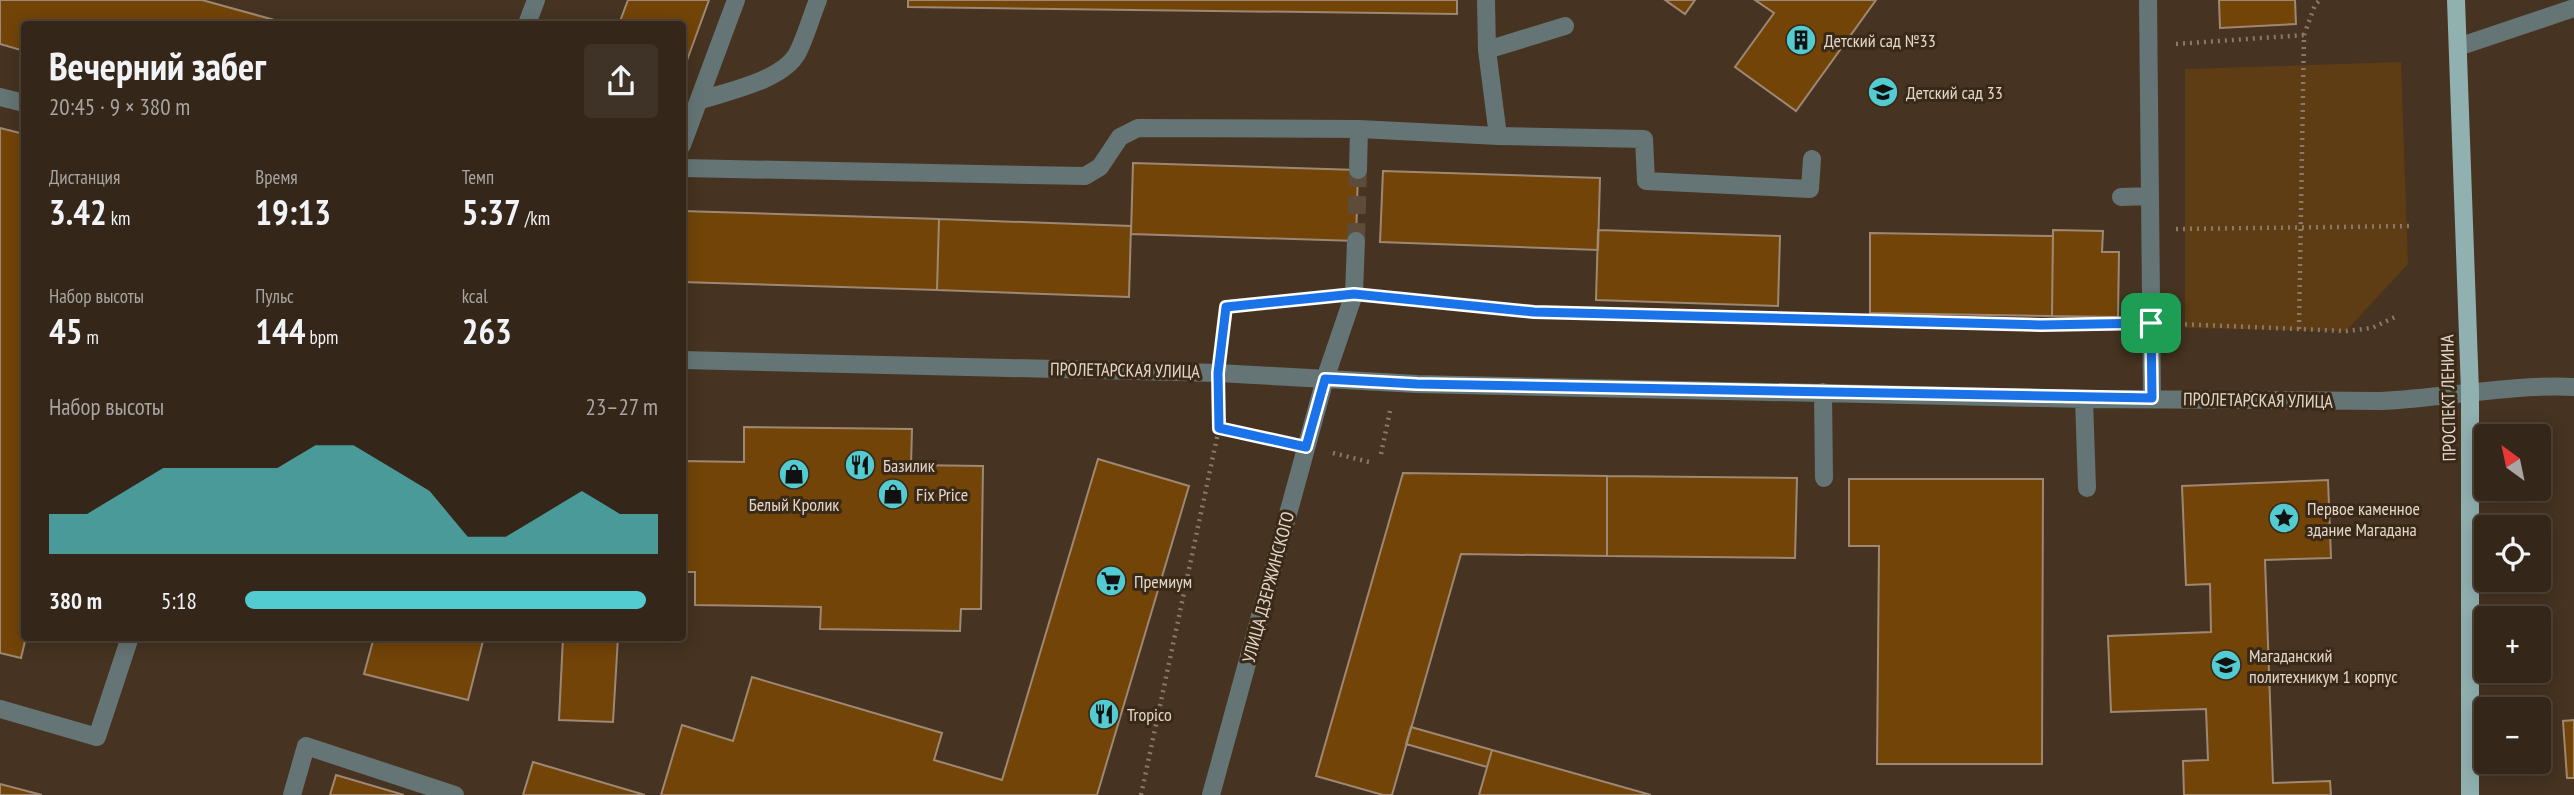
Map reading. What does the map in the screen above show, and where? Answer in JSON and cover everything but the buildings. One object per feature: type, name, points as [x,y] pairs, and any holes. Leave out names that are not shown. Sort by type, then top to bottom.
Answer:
[{"type":"main road","name":"ПРОСПЕКТ ЛЕНИНА","points":[[2456,0],[2470,392],[2470,795]]},
{"type":"street","points":[[528,21],[536,0]]},
{"type":"street","points":[[686,136],[736,0]]},
{"type":"street","points":[[701,100],[760,81],[779,71],[797,55],[818,0]]},
{"type":"street","points":[[1486,0],[1487,50],[1498,136]]},
{"type":"street","points":[[2148,0],[2152,398]]},
{"type":"street","points":[[2458,47],[2574,8]]},
{"type":"street","points":[[1487,50],[1565,26]]},
{"type":"street","points":[[0,97],[21,102]]},
{"type":"street","points":[[686,168],[1085,176],[1100,167],[1120,138],[1138,128],[1359,129],[1498,136],[1644,139],[1646,181],[1810,189],[1812,159]]},
{"type":"street","points":[[1358,170],[1359,129]]},
{"type":"street","points":[[2121,197],[2150,196]]},
{"type":"street","name":"УЛИЦА ДЗЕРЖИНСКОГО","points":[[1211,795],[1325,379],[1354,294],[1356,241]]},
{"type":"street","name":"ПРОЛЕТАРСКАЯ УЛИЦА","points":[[686,360],[1218,373],[1395,383],[2084,399],[2381,401],[2428,399],[2538,386],[2574,387]]},
{"type":"street","points":[[1823,392],[1824,478]]},
{"type":"street","points":[[2084,399],[2087,488]]},
{"type":"street","points":[[0,709],[97,737],[129,641]]},
{"type":"street","points":[[292,795],[306,746],[455,795]]},
{"type":"path","points":[[2300,329],[2304,35],[2315,5],[2320,0]]},
{"type":"path","points":[[2149,47],[2304,35]]},
{"type":"path","points":[[2150,229],[2414,226]]},
{"type":"path","points":[[1141,795],[1219,428],[1218,373],[1226,307],[1354,294],[1534,312],[2041,325],[2151,323],[2346,331],[2372,328],[2395,317]]},
{"type":"path","points":[[1381,454],[1395,383]]},
{"type":"path","points":[[1219,428],[1369,462]]},
{"type":"shaded area","points":[[2401,62],[2408,264],[2346,331],[2185,328],[2185,69]]},
{"type":"tunnel","points":[[1356,241],[1358,170]]},
{"type":"place","name":"Детский сад №33","points":[[1801,40]]},
{"type":"place","name":"Детский сад 33","points":[[1883,92]]},
{"type":"place","name":"Базилик","points":[[860,465]]},
{"type":"place","name":"Белый Кролик","points":[[794,474]]},
{"type":"place","name":"Fix Price","points":[[893,494]]},
{"type":"place","name":"Первое каменное здание Магадана","points":[[2284,518]]},
{"type":"place","name":"Премиум","points":[[1111,581]]},
{"type":"place","name":"Магаданский политехникум 1 корпус","points":[[2226,665]]},
{"type":"place","name":"Tropico","points":[[1104,714]]},
{"type":"route","points":[[1354,294],[1534,312],[2041,325],[2151,323],[2152,398],[2084,399],[1417,384],[1325,379],[1306,447],[1219,428],[1218,373],[1226,307],[1354,294]]}]
